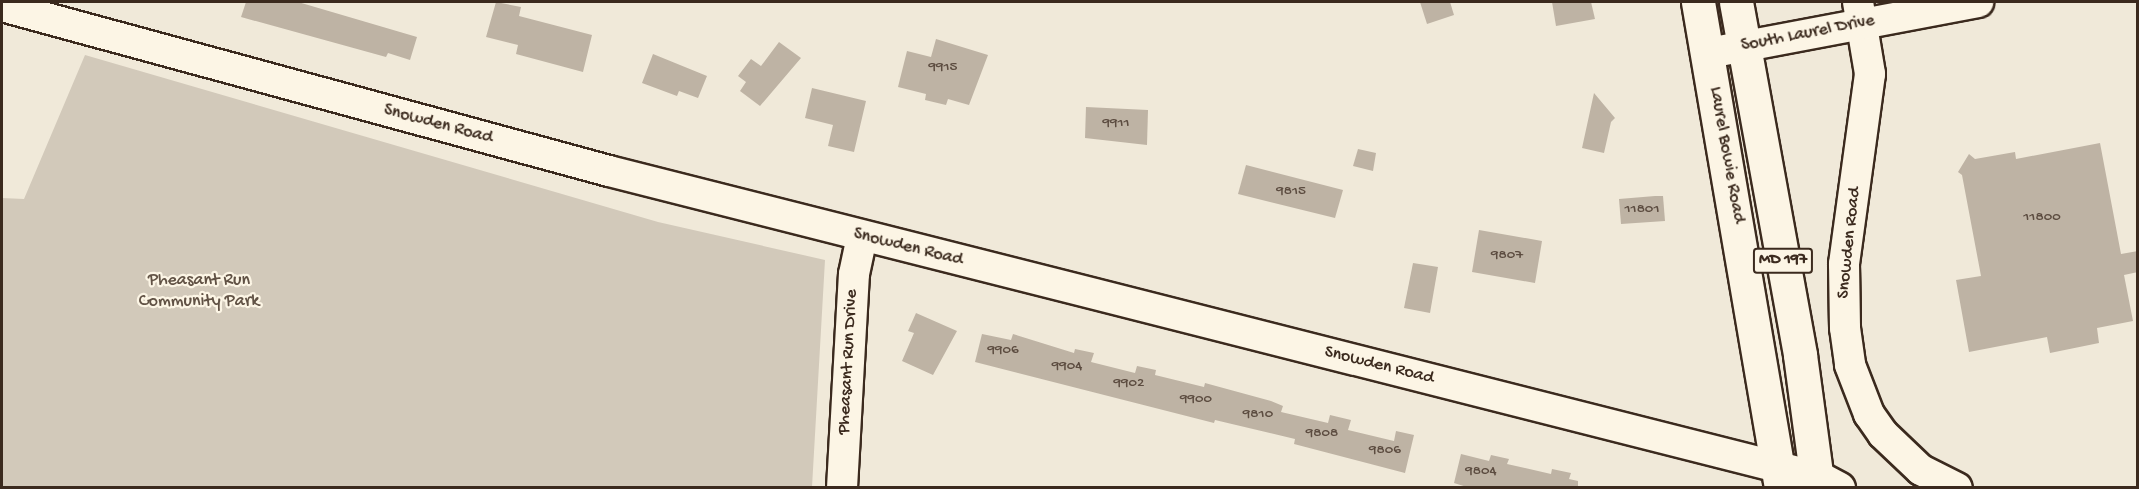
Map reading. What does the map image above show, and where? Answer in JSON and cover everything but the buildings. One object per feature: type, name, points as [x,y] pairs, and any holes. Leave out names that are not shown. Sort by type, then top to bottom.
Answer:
[{"type":"main road","name":"Laurel Bowie Road","points":[[1698,2],[1709,53],[1780,477]]},
{"type":"main road","name":"Laurel Bowie Road","points":[[1736,2],[1824,484]]},
{"type":"street","name":"South Laurel Drive","points":[[1709,53],[1745,46],[1859,13],[1978,2]]},
{"type":"street","name":"Snowden Road","points":[[2,6],[35,8],[862,237],[1780,477],[1824,484]]},
{"type":"street","name":"Snowden Road","points":[[1859,13],[1870,74],[1844,264],[1844,316],[1850,365],[1869,414],[1883,434],[1921,470],[1957,488]]},
{"type":"street","name":"Pheasant Run Drive","points":[[842,488],[854,274],[862,237]]},
{"type":"green space","name":"Pheasant Run Community Park","points":[[85,55],[658,222],[825,260],[812,487],[2,487],[2,198],[24,199]]}]
